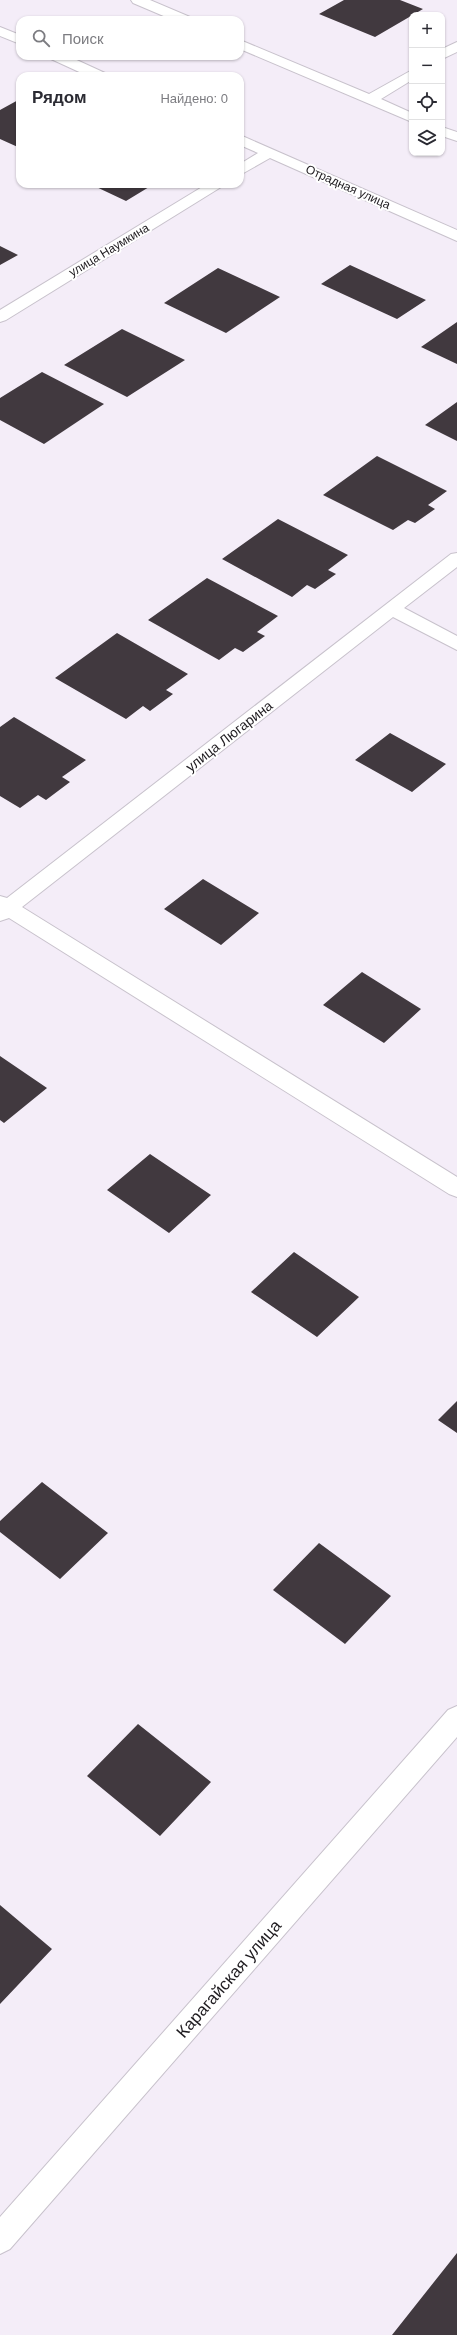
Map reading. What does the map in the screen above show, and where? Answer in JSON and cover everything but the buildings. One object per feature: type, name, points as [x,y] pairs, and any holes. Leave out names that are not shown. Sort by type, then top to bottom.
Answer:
[{"type":"street","points":[[138,0],[175,16]]},
{"type":"street","points":[[0,31],[16,38]]},
{"type":"street","points":[[244,46],[409,117]]},
{"type":"street","points":[[445,53],[457,46]]},
{"type":"street","points":[[65,60],[91,72]]},
{"type":"street","points":[[370,100],[409,76]]},
{"type":"street","points":[[445,132],[457,137]]},
{"type":"street","name":"Отрадная улица","points":[[244,141],[457,236]]},
{"type":"street","points":[[244,168],[270,152]]},
{"type":"street","name":"улица Наумкина","points":[[0,317],[211,188]]},
{"type":"street","name":"улица Люгарина","points":[[3,908],[457,558]]},
{"type":"street","points":[[392,609],[457,644]]},
{"type":"street","points":[[3,908],[457,1188]]},
{"type":"street","name":"Карагайская улица","points":[[0,2239],[457,1718]]}]
